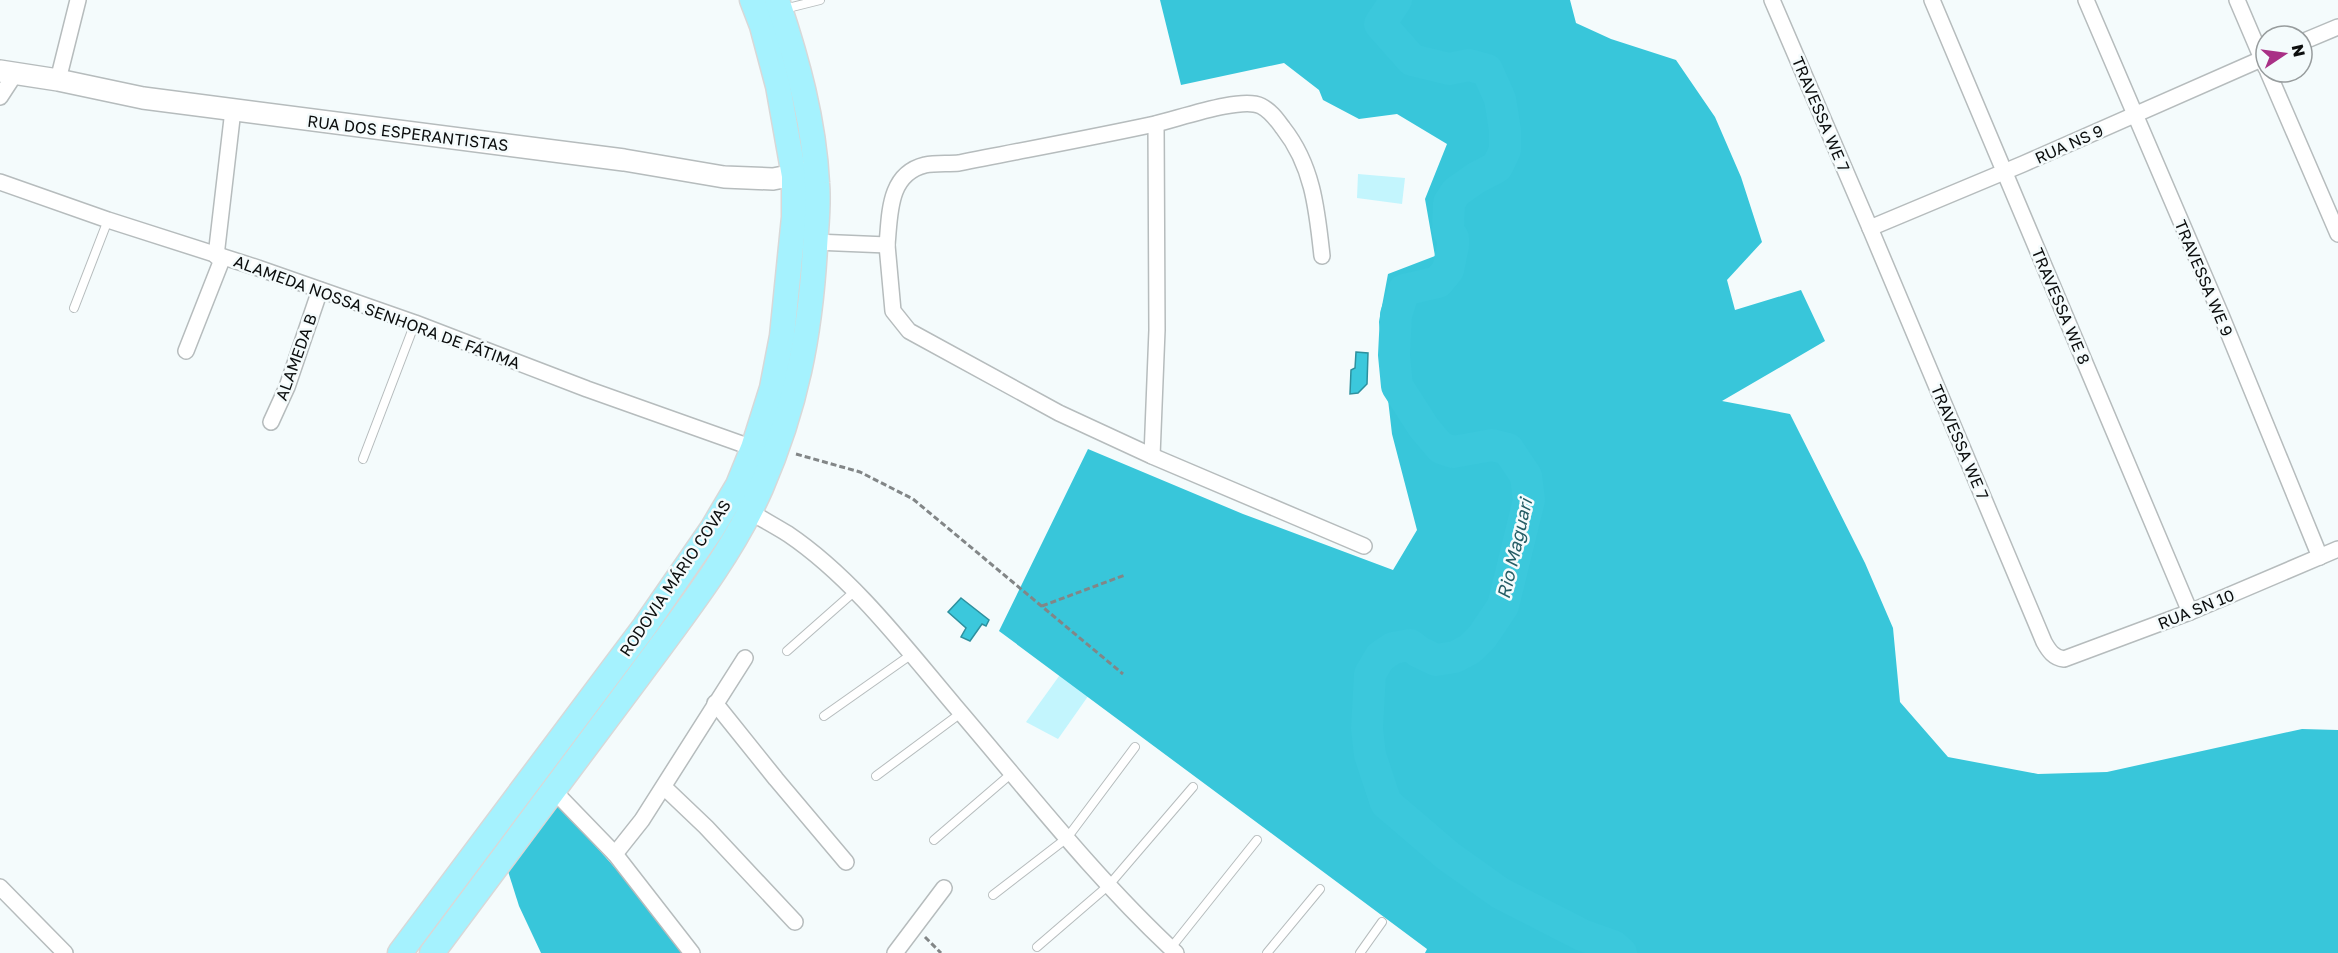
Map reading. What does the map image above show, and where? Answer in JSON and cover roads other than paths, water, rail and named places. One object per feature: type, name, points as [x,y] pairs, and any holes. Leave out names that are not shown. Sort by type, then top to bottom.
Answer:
[{"type":"main road","name":"RODOVIA MÁRIO COVAS","points":[[400,953],[645,626],[712,529],[738,484],[765,448],[795,394],[805,349],[812,295],[818,186],[805,173],[762,26],[752,0]]},
{"type":"main road","name":"RODOVIA MÁRIO COVAS","points":[[432,953],[554,791],[706,582],[749,511],[765,448],[772,388],[783,336],[793,228],[805,173],[810,121],[779,5]]},
{"type":"main road","name":"RUA DOS ESPERANTISTAS","points":[[8,72],[143,98],[624,160],[724,177],[763,180],[805,173]]},
{"type":"main road","points":[[481,845],[502,861]]},
{"type":"street","points":[[58,80],[78,0]]},
{"type":"street","name":"TRAVESSA WE 7","points":[[1772,0],[2043,642],[2053,655]]},
{"type":"street","name":"TRAVESSA WE 8","points":[[1932,0],[2190,612]]},
{"type":"street","name":"TRAVESSA WE 9","points":[[2086,0],[2221,315],[2320,557]]},
{"type":"street","points":[[2237,0],[2254,39]]},
{"type":"street","points":[[2314,37],[2338,27]]},
{"type":"street","name":"RUA NS 9","points":[[1870,228],[2134,115],[2254,68]]},
{"type":"street","points":[[0,97],[8,72]]},
{"type":"street","points":[[2274,84],[2338,234]]},
{"type":"street","points":[[1322,256],[1317,202],[1305,161],[1272,113],[1260,105],[1251,104],[1219,108],[1156,124],[959,163],[925,165],[910,172],[898,182],[893,194],[887,245],[893,311],[909,331],[1059,412],[1152,456],[1364,546]]},
{"type":"street","points":[[186,351],[220,256],[232,110]]},
{"type":"street","points":[[1152,456],[1157,330],[1156,124]]},
{"type":"street","name":"ALAMEDA NOSSA SENHORA DE FÁTIMA","points":[[0,182],[415,323],[587,389],[765,448]]},
{"type":"street","points":[[815,242],[887,245]]},
{"type":"street","name":"ALAMEDA B","points":[[271,422],[287,387],[320,290]]},
{"type":"street","points":[[749,511],[789,535],[855,591],[912,654],[1067,838],[1171,951]]},
{"type":"street","name":"RUA SN 10","points":[[2053,655],[2064,659],[2190,612],[2338,549]]},
{"type":"street","points":[[615,854],[664,787],[745,658]]},
{"type":"street","points":[[716,703],[846,862]]},
{"type":"street","points":[[664,787],[706,827],[795,922]]},
{"type":"street","points":[[554,791],[615,854],[692,953]]},
{"type":"street","points":[[0,887],[65,953]]},
{"type":"street","points":[[895,953],[944,888]]},
{"type":"lane","points":[[779,5],[820,0]]},
{"type":"lane","points":[[74,308],[108,220]]},
{"type":"lane","points":[[363,459],[415,323]]},
{"type":"lane","points":[[787,651],[855,591]]},
{"type":"lane","points":[[824,716],[912,654]]},
{"type":"lane","points":[[876,776],[961,713]]},
{"type":"lane","points":[[993,895],[1067,838],[1135,747]]},
{"type":"lane","points":[[934,840],[1012,773]]},
{"type":"lane","points":[[1037,947],[1109,885],[1193,787]]},
{"type":"lane","points":[[1171,951],[1257,840]]},
{"type":"lane","points":[[1267,953],[1320,889]]},
{"type":"lane","points":[[1360,953],[1382,922]]},
{"type":"waterway","name":"Rio Maguari","points":[[1396,0],[1380,24],[1412,60],[1449,69],[1469,65],[1487,70],[1500,99],[1505,130],[1505,150],[1497,167],[1456,192],[1449,203],[1448,230],[1453,238],[1453,246],[1448,270],[1438,282],[1404,290],[1396,315],[1394,355],[1397,386],[1424,428],[1441,448],[1453,452],[1492,445],[1508,449],[1526,476],[1529,500],[1503,606],[1482,637],[1470,649],[1455,657],[1436,660],[1410,645],[1393,648],[1380,657],[1370,674],[1367,728],[1370,755],[1386,803],[1448,856],[1500,893],[1582,935],[1613,946],[1621,953]]}]
